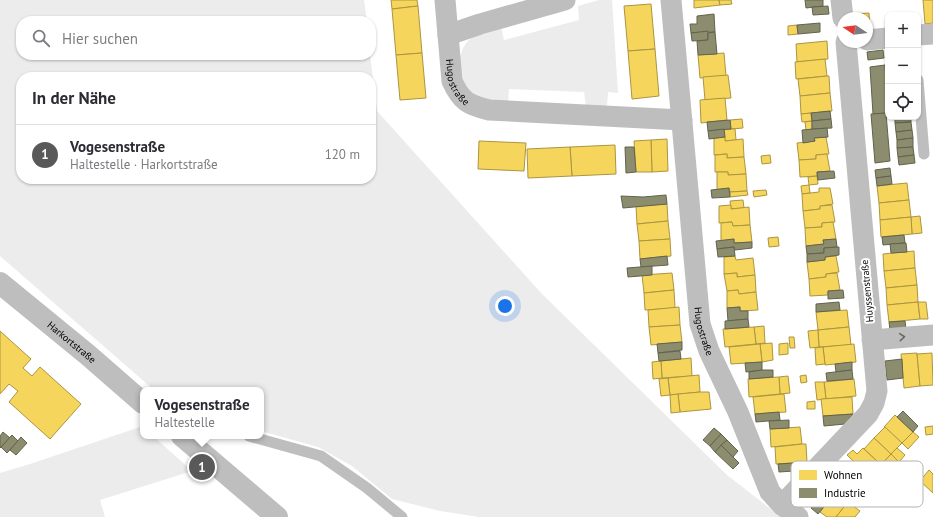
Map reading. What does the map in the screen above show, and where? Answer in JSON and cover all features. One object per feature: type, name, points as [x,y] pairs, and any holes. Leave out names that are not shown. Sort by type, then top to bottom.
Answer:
[{"type":"street","name":"Hugostraße","points":[[445,0],[452,81],[457,93],[466,103],[489,110],[682,120]]},
{"type":"street","points":[[448,35],[480,24],[565,0]]},
{"type":"street","name":"Hugostraße","points":[[671,0],[700,324],[709,351],[738,412],[770,492],[790,511]]},
{"type":"street","points":[[841,0],[842,12]]},
{"type":"street","points":[[921,35],[933,34]]},
{"type":"street","points":[[873,39],[885,38]]},
{"type":"street","name":"Huyssenstraße","points":[[830,461],[868,414],[874,403],[877,391],[847,48]]},
{"type":"street","name":"Harkortstraße","points":[[0,283],[88,355],[140,400]]},
{"type":"street","points":[[872,340],[933,335]]},
{"type":"street","points":[[186,439],[277,517]]},
{"type":"lane","points":[[918,84],[924,154]]},
{"type":"lane","points":[[260,439],[321,456],[368,488],[402,517]]},
{"type":"shaded area","points":[[0,0],[364,0],[366,16],[16,16],[16,60],[371,60],[372,72],[16,72],[16,184],[376,184],[376,103],[377,111],[542,294],[727,475],[781,517],[479,517],[440,511],[392,499],[352,466],[318,447],[264,432],[264,387],[151,387],[0,256]]},
{"type":"shaded area","points":[[599,0],[612,0],[618,93],[608,92],[607,107],[586,106],[584,92],[509,89],[508,103],[491,101],[475,96],[464,85],[459,69],[461,52],[465,45],[473,37],[501,26],[504,40],[579,20],[578,6]]},
{"type":"shaded area","points":[[140,427],[140,439],[156,439],[192,471],[100,500],[105,517],[0,517],[0,473]]},
{"type":"building: Wohnen","points":[[391,0],[417,0],[418,6],[392,9]]},
{"type":"building: Wohnen","points":[[694,0],[719,0],[720,5],[694,8]]},
{"type":"building: Wohnen","points":[[719,0],[731,0],[732,4],[720,5]]},
{"type":"building: Wohnen","points":[[923,0],[933,0],[933,23],[925,24]]},
{"type":"building: Wohnen","points":[[651,4],[655,49],[628,51],[624,6]]},
{"type":"building: Wohnen","points":[[418,6],[422,53],[396,55],[392,9]]},
{"type":"building: Wohnen","points":[[797,25],[798,34],[788,35],[788,26]]},
{"type":"building: Wohnen","points":[[827,41],[828,59],[797,62],[796,44]]},
{"type":"building: Wohnen","points":[[655,49],[659,96],[632,99],[628,51]]},
{"type":"building: Wohnen","points":[[422,53],[426,98],[400,100],[396,55]]},
{"type":"building: Wohnen","points":[[724,53],[726,76],[700,78],[698,55]]},
{"type":"building: Wohnen","points":[[825,59],[827,76],[796,79],[795,62]]},
{"type":"building: Wohnen","points":[[728,75],[731,98],[705,100],[703,77]]},
{"type":"building: Wohnen","points":[[829,76],[830,93],[800,96],[798,79]]},
{"type":"building: Wohnen","points":[[830,93],[832,111],[801,114],[800,96]]},
{"type":"building: Wohnen","points":[[725,98],[727,120],[701,123],[700,100]]},
{"type":"building: Wohnen","points":[[811,113],[812,121],[802,122],[801,114]]},
{"type":"building: Wohnen","points":[[742,119],[743,128],[731,129],[730,120]]},
{"type":"building: Wohnen","points":[[812,121],[812,129],[806,130],[805,122]]},
{"type":"building: Wohnen","points":[[724,129],[735,129],[736,140],[725,141]]},
{"type":"building: Wohnen","points":[[725,137],[725,141],[743,139],[744,157],[727,158],[727,154],[714,155],[714,138]]},
{"type":"building: Wohnen","points":[[826,137],[829,154],[816,155],[816,159],[799,160],[797,143],[815,141],[814,138]]},
{"type":"building: Wohnen","points":[[667,139],[668,171],[652,172],[651,140]]},
{"type":"building: Wohnen","points":[[651,140],[652,172],[636,172],[634,141]]},
{"type":"building: Wohnen","points":[[479,141],[526,143],[524,171],[478,169]]},
{"type":"building: Wohnen","points":[[615,145],[616,174],[572,176],[570,147]]},
{"type":"building: Wohnen","points":[[570,147],[572,176],[528,178],[527,149]]},
{"type":"building: Wohnen","points":[[727,154],[727,158],[744,157],[746,174],[728,175],[728,172],[715,172],[715,155]]},
{"type":"building: Wohnen","points":[[827,154],[830,171],[817,172],[817,176],[800,177],[799,160],[816,159],[816,155]]},
{"type":"building: Wohnen","points":[[770,155],[771,163],[762,164],[761,156]]},
{"type":"building: Wohnen","points":[[717,172],[728,172],[728,175],[746,174],[747,191],[730,192],[729,188],[717,190]]},
{"type":"building: Wohnen","points":[[817,176],[818,184],[809,185],[808,177]]},
{"type":"building: Wohnen","points":[[907,183],[909,200],[879,203],[877,186]]},
{"type":"building: Wohnen","points":[[809,185],[810,193],[802,194],[801,186]]},
{"type":"building: Wohnen","points":[[819,188],[830,188],[833,204],[820,206],[820,209],[803,211],[802,194],[819,192]]},
{"type":"building: Wohnen","points":[[766,190],[767,195],[754,197],[753,191]]},
{"type":"building: Wohnen","points":[[747,191],[748,195],[730,197],[730,192]]},
{"type":"building: Wohnen","points":[[743,200],[744,208],[731,209],[730,201]]},
{"type":"building: Wohnen","points":[[909,200],[911,217],[880,220],[879,203]]},
{"type":"building: Wohnen","points":[[667,204],[668,221],[637,224],[636,206]]},
{"type":"building: Wohnen","points":[[731,205],[731,209],[749,207],[750,225],[733,226],[732,222],[719,223],[719,206]]},
{"type":"building: Wohnen","points":[[832,205],[835,222],[822,223],[822,227],[805,228],[803,211],[820,209],[820,206]]},
{"type":"building: Wohnen","points":[[920,216],[922,233],[912,234],[911,217]]},
{"type":"building: Wohnen","points":[[911,217],[912,234],[881,237],[880,220]]},
{"type":"building: Wohnen","points":[[668,221],[670,239],[639,241],[637,224]]},
{"type":"building: Wohnen","points":[[732,222],[733,226],[750,225],[752,242],[734,243],[734,239],[721,241],[721,223]]},
{"type":"building: Wohnen","points":[[833,222],[836,239],[823,240],[824,244],[806,246],[805,228],[822,227],[822,223]]},
{"type":"building: Wohnen","points":[[778,237],[779,246],[769,247],[768,238]]},
{"type":"building: Wohnen","points":[[670,239],[671,256],[640,259],[639,241]]},
{"type":"building: Wohnen","points":[[914,251],[915,268],[884,271],[883,254]]},
{"type":"building: Wohnen","points":[[735,256],[736,260],[753,258],[755,275],[737,277],[737,273],[724,274],[724,257]]},
{"type":"building: Wohnen","points":[[836,256],[839,272],[826,274],[826,277],[809,279],[807,262],[825,260],[825,257]]},
{"type":"building: Wohnen","points":[[915,268],[917,285],[886,288],[884,271]]},
{"type":"building: Wohnen","points":[[672,273],[674,290],[644,293],[642,275]]},
{"type":"building: Wohnen","points":[[737,273],[737,277],[755,275],[756,292],[739,294],[738,290],[727,291],[724,274]]},
{"type":"building: Wohnen","points":[[837,273],[840,290],[828,291],[828,295],[810,296],[809,279],[826,277],[826,274]]},
{"type":"building: Wohnen","points":[[917,285],[918,302],[887,305],[886,288]]},
{"type":"building: Wohnen","points":[[674,290],[675,308],[645,310],[644,293]]},
{"type":"building: Wohnen","points":[[738,290],[739,294],[756,292],[758,310],[740,311],[740,307],[727,308],[727,291]]},
{"type":"building: Wohnen","points":[[918,302],[920,319],[889,322],[887,305]]},
{"type":"building: Wohnen","points":[[918,302],[926,302],[928,319],[920,319]]},
{"type":"building: Wohnen","points":[[679,307],[680,325],[649,327],[648,310]]},
{"type":"building: Wohnen","points":[[847,310],[849,327],[818,330],[816,312]]},
{"type":"building: Wohnen","points":[[680,325],[682,342],[651,345],[649,327]]},
{"type":"building: Wohnen","points":[[764,326],[765,343],[756,344],[754,327]]},
{"type":"building: Wohnen","points":[[754,327],[756,344],[725,347],[723,329]]},
{"type":"building: Wohnen","points":[[849,327],[851,345],[819,347],[818,330]]},
{"type":"building: Wohnen","points":[[818,330],[819,347],[810,348],[808,331]]},
{"type":"building: Wohnen","points":[[0,331],[31,359],[23,368],[32,376],[40,367],[81,404],[50,439],[9,402],[18,391],[9,384],[0,394]]},
{"type":"building: Wohnen","points":[[789,337],[794,337],[795,348],[790,348]]},
{"type":"building: Wohnen","points":[[772,343],[773,360],[762,362],[760,344]]},
{"type":"building: Wohnen","points":[[788,343],[788,354],[779,355],[779,344]]},
{"type":"building: Wohnen","points":[[760,344],[762,362],[731,364],[729,347]]},
{"type":"building: Wohnen","points":[[854,344],[856,362],[825,365],[823,347]]},
{"type":"building: Wohnen","points":[[823,347],[825,364],[816,365],[815,348]]},
{"type":"building: Wohnen","points":[[917,353],[920,386],[904,388],[901,354]]},
{"type":"building: Wohnen","points":[[932,353],[933,385],[920,386],[917,354]]},
{"type":"building: Wohnen","points":[[691,358],[692,376],[662,378],[661,361]]},
{"type":"building: Wohnen","points":[[661,361],[662,378],[653,379],[652,362]]},
{"type":"building: Wohnen","points":[[699,375],[700,392],[670,395],[668,378]]},
{"type":"building: Wohnen","points":[[806,375],[807,382],[801,383],[800,376]]},
{"type":"building: Wohnen","points":[[788,376],[790,393],[780,394],[779,377]]},
{"type":"building: Wohnen","points":[[779,377],[780,394],[749,397],[748,379]]},
{"type":"building: Wohnen","points":[[668,378],[670,395],[661,396],[659,379]]},
{"type":"building: Wohnen","points":[[854,379],[856,396],[826,399],[824,382]]},
{"type":"building: Wohnen","points":[[815,382],[824,382],[826,399],[817,400]]},
{"type":"building: Wohnen","points":[[709,392],[711,409],[680,412],[678,394]]},
{"type":"building: Wohnen","points":[[678,394],[680,412],[671,413],[670,395]]},
{"type":"building: Wohnen","points":[[784,394],[786,412],[755,414],[753,397]]},
{"type":"building: Wohnen","points":[[852,397],[853,414],[823,416],[821,399]]},
{"type":"building: Wohnen","points":[[815,401],[815,409],[807,409],[807,402]]},
{"type":"building: Wohnen","points":[[895,415],[913,432],[902,443],[884,427]]},
{"type":"building: Wohnen","points":[[933,426],[933,434],[926,435],[925,427]]},
{"type":"building: Wohnen","points":[[800,427],[802,444],[771,447],[770,429]]},
{"type":"building: Wohnen","points":[[885,427],[902,443],[891,454],[874,438]]},
{"type":"building: Wohnen","points":[[913,432],[919,437],[908,449],[902,443]]},
{"type":"building: Wohnen","points":[[874,438],[891,454],[885,461],[877,461],[864,449]]},
{"type":"building: Wohnen","points":[[806,444],[807,461],[791,461],[791,463],[776,464],[775,447]]},
{"type":"building: Wohnen","points":[[863,448],[877,461],[853,461],[847,455],[853,450],[857,454]]},
{"type":"building: Wohnen","points":[[897,448],[905,455],[900,461],[898,461],[891,454]]},
{"type":"building: Wohnen","points":[[891,454],[898,461],[885,461]]},
{"type":"building: Wohnen","points":[[929,470],[933,474],[933,493],[923,484],[923,477]]},
{"type":"building: Wohnen","points":[[824,507],[844,507],[836,517],[827,517],[820,512]]},
{"type":"building: Wohnen","points":[[844,507],[855,507],[860,511],[855,517],[836,517]]},
{"type":"building: Industrie","points":[[805,0],[823,0],[823,6],[806,8]]},
{"type":"building: Industrie","points":[[828,6],[829,14],[813,15],[812,7]]},
{"type":"building: Industrie","points":[[714,14],[715,32],[691,33],[690,24],[697,24],[697,16]]},
{"type":"building: Industrie","points":[[820,23],[820,32],[798,34],[797,25]]},
{"type":"building: Industrie","points":[[708,31],[708,40],[692,41],[691,33]]},
{"type":"building: Industrie","points":[[715,32],[717,54],[698,55],[697,41],[708,40],[708,33]]},
{"type":"building: Industrie","points":[[883,50],[884,58],[868,60],[867,52]]},
{"type":"building: Industrie","points":[[885,65],[885,113],[873,114],[870,67]]},
{"type":"building: Industrie","points":[[830,111],[831,119],[812,121],[811,113]]},
{"type":"building: Industrie","points":[[885,113],[890,161],[875,163],[871,114]]},
{"type":"building: Industrie","points":[[831,119],[832,128],[812,129],[812,121]]},
{"type":"building: Industrie","points":[[730,120],[731,129],[708,131],[707,122]]},
{"type":"building: Industrie","points":[[895,120],[911,120],[911,122],[895,123]]},
{"type":"building: Industrie","points":[[911,122],[912,130],[896,132],[895,123]]},
{"type":"building: Industrie","points":[[827,128],[828,137],[814,138],[815,141],[803,143],[802,130]]},
{"type":"building: Industrie","points":[[724,129],[725,137],[709,139],[708,131]]},
{"type":"building: Industrie","points":[[912,130],[913,138],[897,140],[896,132]]},
{"type":"building: Industrie","points":[[913,138],[913,147],[897,148],[897,140]]},
{"type":"building: Industrie","points":[[625,147],[634,147],[636,172],[626,173]]},
{"type":"building: Industrie","points":[[913,147],[914,155],[898,157],[897,148]]},
{"type":"building: Industrie","points":[[914,155],[915,163],[899,165],[898,157]]},
{"type":"building: Industrie","points":[[890,168],[891,176],[876,178],[875,170]]},
{"type":"building: Industrie","points":[[834,171],[835,178],[818,180],[817,172]]},
{"type":"building: Industrie","points":[[891,176],[892,184],[877,186],[876,178]]},
{"type":"building: Industrie","points":[[729,188],[730,197],[712,198],[711,190]]},
{"type":"building: Industrie","points":[[666,195],[667,204],[623,208],[621,196],[643,197]]},
{"type":"building: Industrie","points":[[904,235],[905,243],[883,245],[882,237]]},
{"type":"building: Industrie","points":[[734,239],[734,243],[752,242],[752,248],[735,250],[734,247],[717,249],[716,241]]},
{"type":"building: Industrie","points":[[836,239],[837,247],[824,248],[824,253],[807,254],[806,246],[824,244],[823,240]]},
{"type":"building: Industrie","points":[[906,243],[907,252],[891,253],[890,244]]},
{"type":"building: Industrie","points":[[734,247],[735,256],[718,257],[717,249]]},
{"type":"building: Industrie","points":[[839,247],[839,255],[825,257],[825,260],[807,262],[807,254],[824,253],[824,248]]},
{"type":"building: Industrie","points":[[667,256],[668,265],[641,267],[640,259]]},
{"type":"building: Industrie","points":[[652,266],[652,275],[628,277],[627,268]]},
{"type":"building: Industrie","points":[[843,290],[844,298],[828,299],[828,291]]},
{"type":"building: Industrie","points":[[839,302],[840,310],[816,312],[816,304]]},
{"type":"building: Industrie","points":[[740,307],[740,311],[748,311],[748,319],[728,321],[727,308]]},
{"type":"building: Industrie","points":[[748,319],[749,327],[725,329],[725,321]]},
{"type":"building: Industrie","points":[[905,321],[906,329],[890,330],[889,322]]},
{"type":"building: Industrie","points":[[682,342],[682,350],[658,353],[657,344]]},
{"type":"building: Industrie","points":[[680,351],[681,359],[659,361],[658,353]]},
{"type":"building: Industrie","points":[[902,359],[903,378],[887,380],[885,361]]},
{"type":"building: Industrie","points":[[762,362],[762,370],[746,372],[745,363]]},
{"type":"building: Industrie","points":[[852,362],[852,370],[836,372],[835,364]]},
{"type":"building: Industrie","points":[[773,370],[773,377],[749,379],[749,372]]},
{"type":"building: Industrie","points":[[852,370],[853,379],[827,381],[826,373]]},
{"type":"building: Industrie","points":[[903,411],[918,426],[913,432],[897,417]]},
{"type":"building: Industrie","points":[[779,412],[780,420],[756,422],[755,414]]},
{"type":"building: Industrie","points":[[853,414],[845,424],[824,426],[823,416]]},
{"type":"building: Industrie","points":[[789,420],[789,428],[770,429],[769,421]]},
{"type":"building: Industrie","points":[[714,428],[721,434],[710,446],[703,440]]},
{"type":"building: Industrie","points":[[3,432],[10,438],[0,448],[0,436]]},
{"type":"building: Industrie","points":[[721,434],[727,440],[715,452],[710,446]]},
{"type":"building: Industrie","points":[[12,435],[18,441],[7,453],[1,447]]},
{"type":"building: Industrie","points":[[21,437],[27,443],[16,455],[10,450]]},
{"type":"building: Industrie","points":[[727,440],[738,451],[733,457],[721,445]]},
{"type":"building: Industrie","points":[[721,445],[739,463],[733,469],[715,452]]},
{"type":"building: Industrie","points":[[791,463],[791,471],[779,472],[778,464]]},
{"type":"building: Industrie","points":[[812,507],[824,507],[818,514],[811,508]]},
{"type":"place","name":"Vogesenstraße","points":[[202,467]]}]
